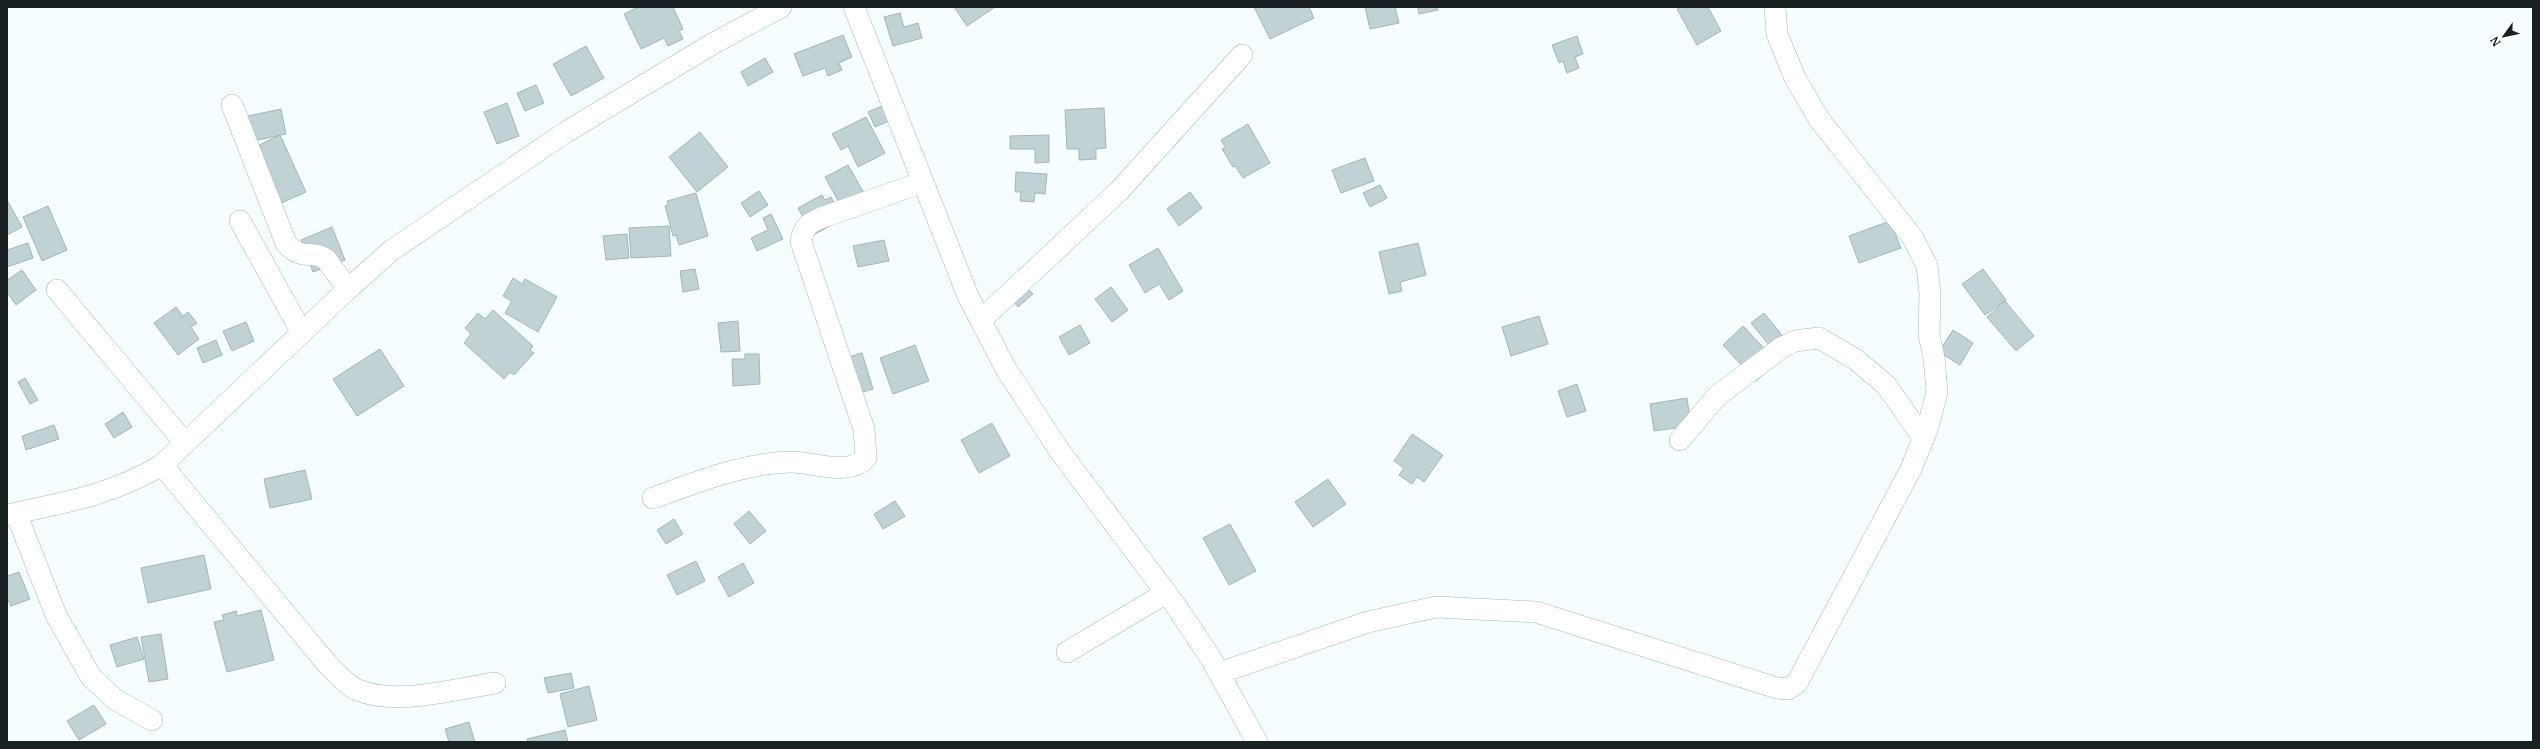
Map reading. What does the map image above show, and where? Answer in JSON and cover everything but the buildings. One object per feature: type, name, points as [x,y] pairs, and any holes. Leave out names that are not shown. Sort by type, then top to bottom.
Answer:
[{"type":"street","points":[[152,720],[116,700],[91,677],[56,615],[11,514],[82,500],[135,481],[162,465],[348,289],[392,250],[566,132],[714,44],[780,7]]},
{"type":"street","points":[[854,7],[968,296],[1006,370],[1061,452],[1166,593],[1219,673],[1257,742]]},
{"type":"street","points":[[1219,673],[1368,622],[1436,607],[1536,612],[1760,683],[1788,689],[1796,683],[1808,665],[1911,469],[1923,438],[1937,392],[1934,358],[1929,335],[1930,294],[1926,266],[1913,238],[1819,119],[1795,78],[1777,34],[1775,7]]},
{"type":"street","points":[[980,320],[1118,192],[1242,55]]},
{"type":"street","points":[[232,105],[286,243],[293,251],[302,255],[321,256],[326,259],[348,289]]},
{"type":"street","points":[[653,498],[739,468],[791,462],[847,468],[859,465],[866,458],[864,429],[801,242],[802,231],[810,222],[922,182]]},
{"type":"street","points":[[240,221],[302,333]]},
{"type":"street","points":[[57,290],[185,443]]},
{"type":"street","points":[[1680,440],[1717,396],[1781,348],[1795,341],[1819,338],[1855,359],[1886,385],[1923,438]]},
{"type":"street","points":[[162,465],[329,666],[356,690],[380,696],[410,696],[495,683]]},
{"type":"street","points":[[1067,652],[1166,593]]}]
